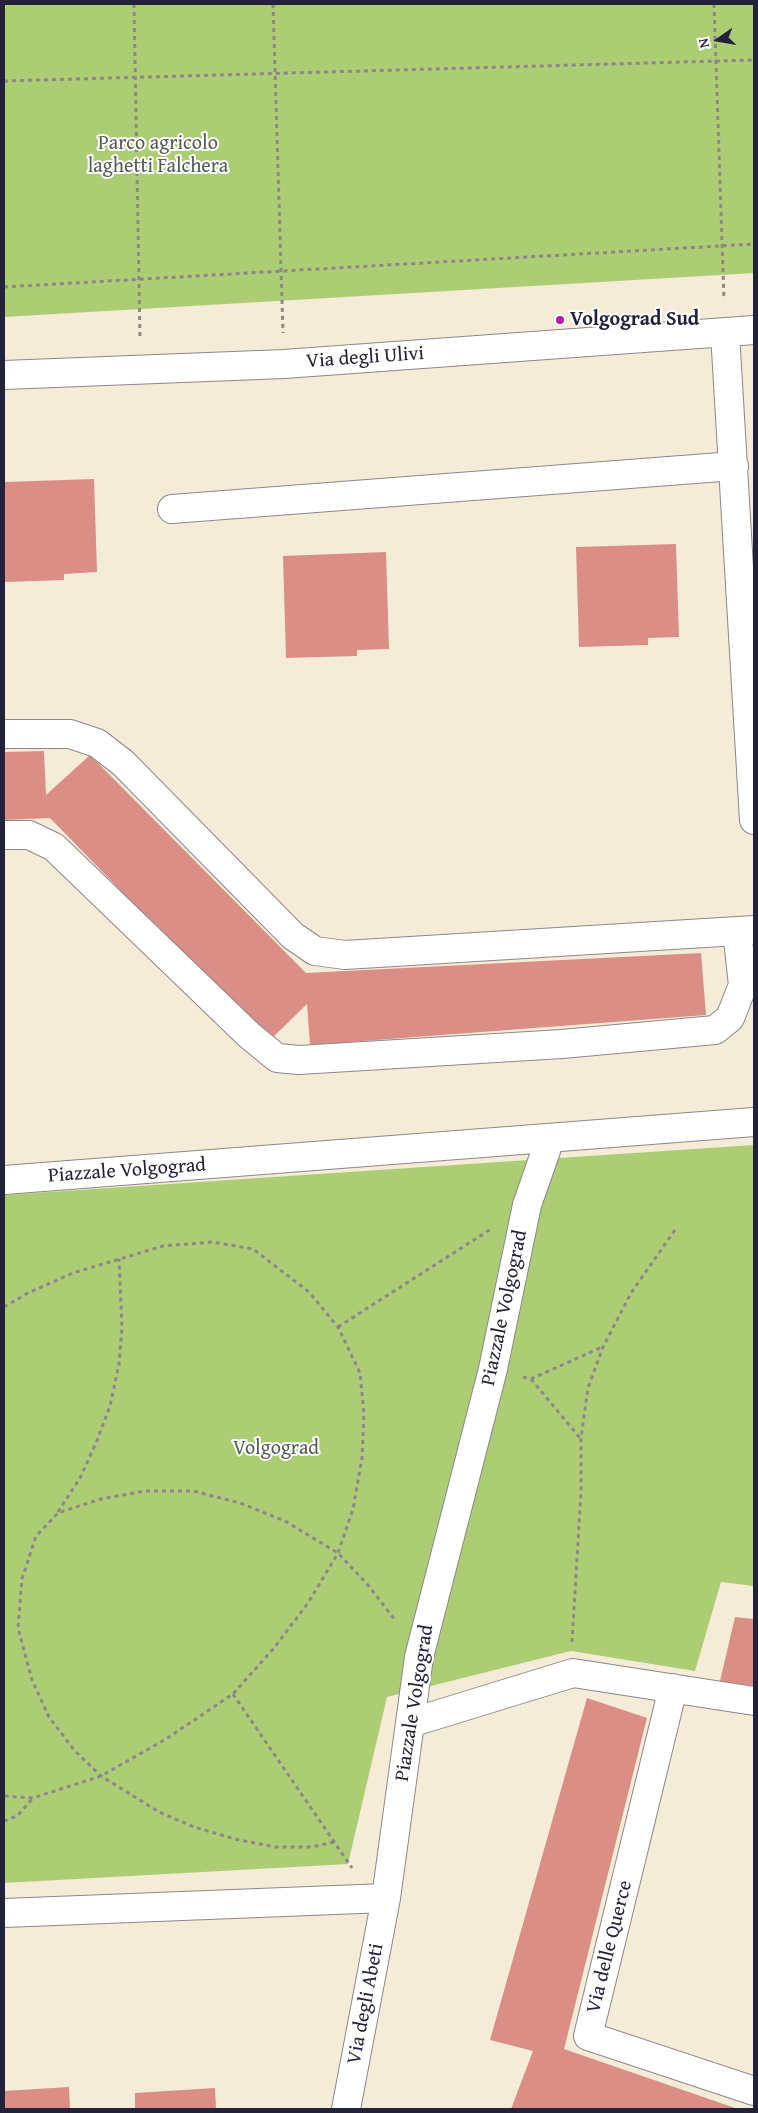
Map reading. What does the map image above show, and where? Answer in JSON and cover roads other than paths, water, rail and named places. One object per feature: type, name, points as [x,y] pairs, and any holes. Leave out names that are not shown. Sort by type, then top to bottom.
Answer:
[{"type":"street","name":"Via degli Ulivi","points":[[4,375],[140,368],[284,364],[754,330]]},
{"type":"street","points":[[725,333],[754,820]]},
{"type":"street","points":[[172,509],[734,466]]},
{"type":"street","points":[[4,734],[70,734],[97,743],[123,763],[293,936],[315,951],[345,955],[746,931],[744,985],[730,1018],[715,1030],[562,1044],[300,1060],[277,1058],[249,1035],[54,846],[29,835],[4,835]]},
{"type":"street","name":"Piazzale Volgograd","points":[[4,1180],[754,1122]]},
{"type":"street","name":"Piazzale Volgograd","points":[[386,1898],[419,1656],[493,1369],[527,1205],[550,1139]]},
{"type":"street","points":[[410,1723],[573,1673],[754,1701]]},
{"type":"street","name":"Via delle Querce","points":[[673,1688],[588,2036],[754,2091]]},
{"type":"street","points":[[4,1914],[386,1898]]},
{"type":"street","name":"Via degli Abeti","points":[[346,2109],[386,1898]]},
{"type":"place","name":"Volgograd Sud","points":[[560,320]]},
{"type":"park label","name":"Parco agricolo laghetti Falchera","points":[[158,156]]},
{"type":"park label","name":"Volgograd","points":[[276,1449]]}]
